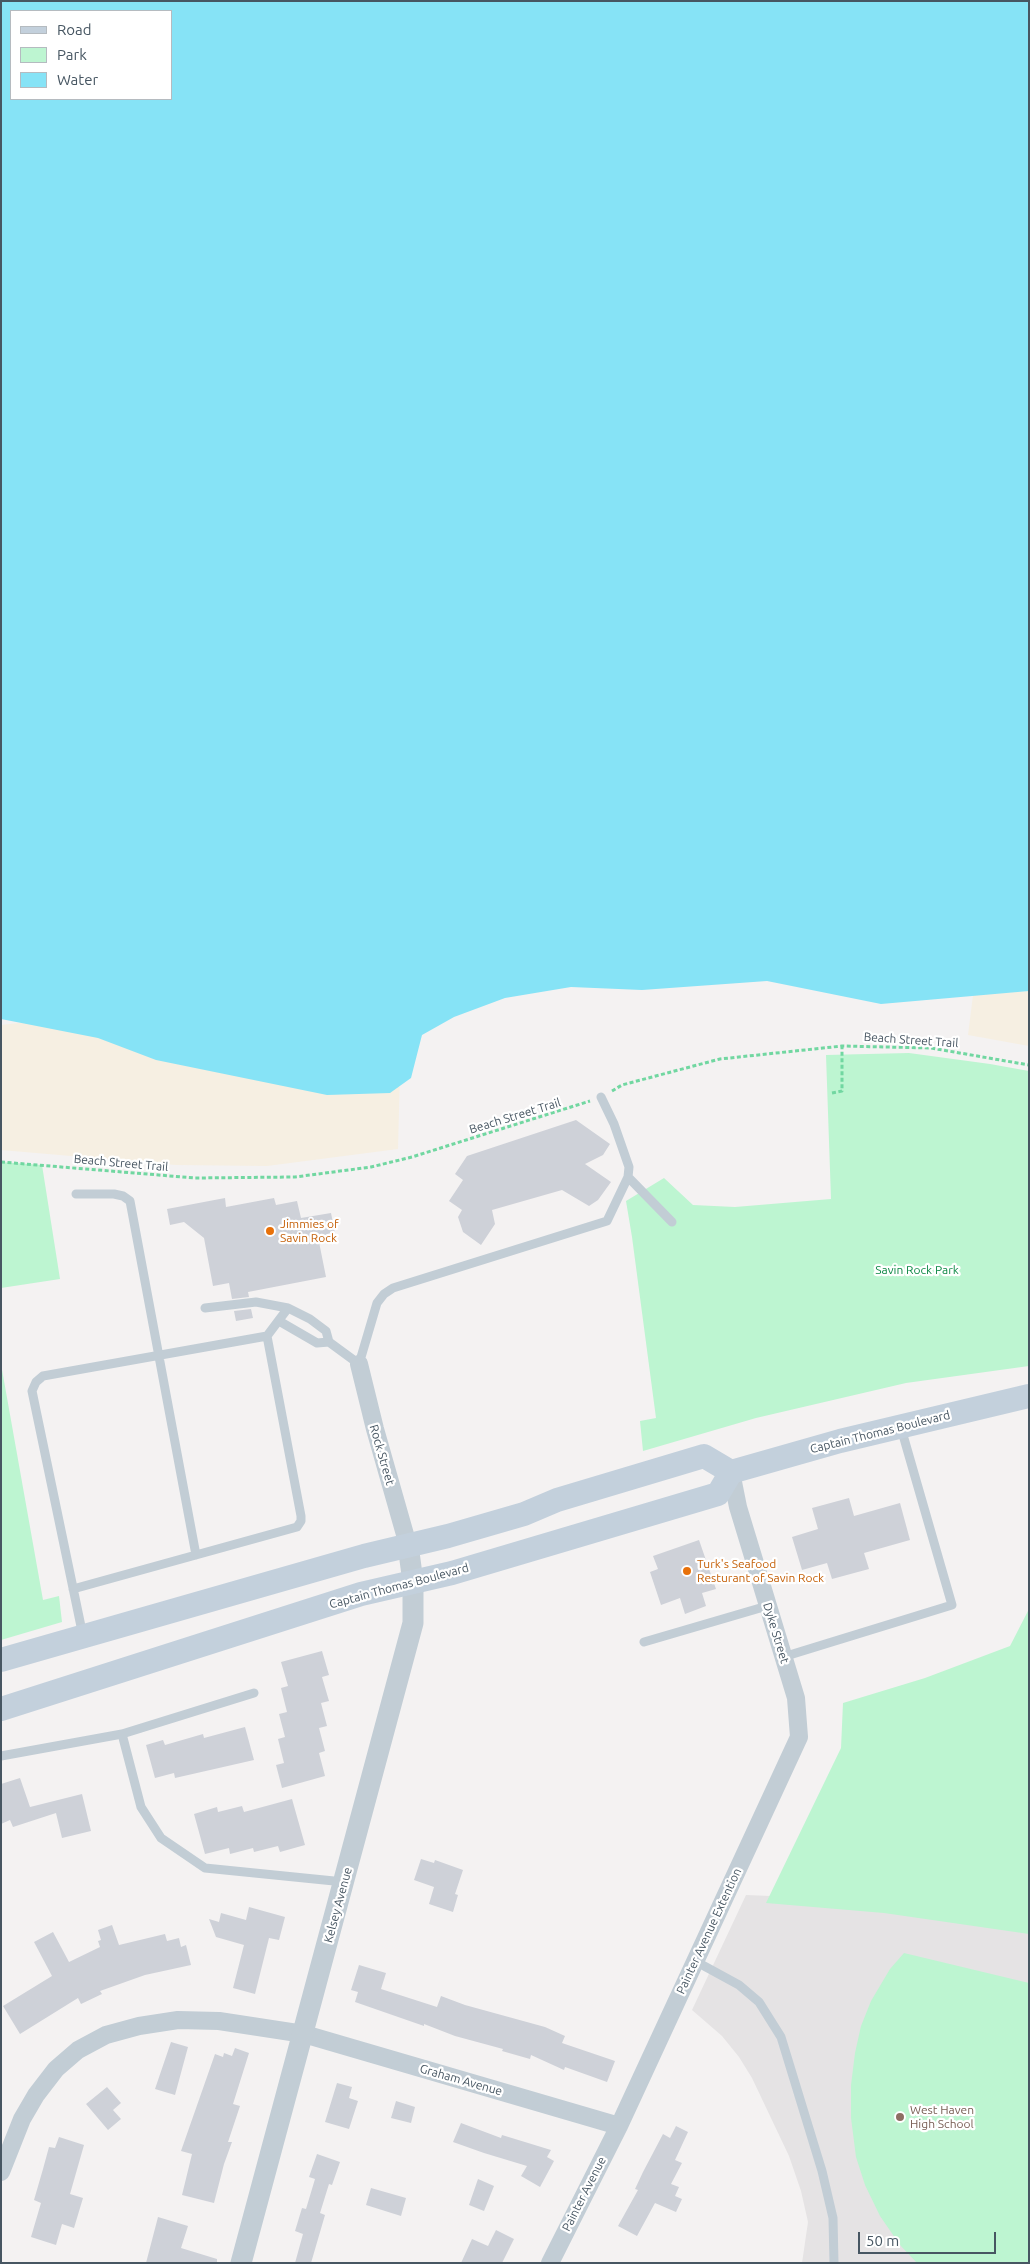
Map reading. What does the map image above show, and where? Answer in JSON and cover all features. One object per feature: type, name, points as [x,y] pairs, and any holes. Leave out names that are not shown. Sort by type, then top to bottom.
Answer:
[{"type":"main road","name":"Captain Thomas Boulevard","points":[[1,1710],[361,1594],[452,1573],[718,1494],[732,1472],[900,1426],[1029,1396]]},
{"type":"main road","points":[[1,1660],[364,1556],[524,1514],[557,1500],[704,1456],[732,1472]]},
{"type":"street","name":"Rock Street","points":[[359,1364],[375,1429],[408,1545]]},
{"type":"street","name":"Dyke Street","points":[[732,1472],[738,1507],[796,1698],[799,1737]]},
{"type":"street","name":"Kelsey Avenue","points":[[241,2263],[413,1623],[413,1582],[408,1545]]},
{"type":"street","name":"Painter Avenue Extention","points":[[619,2126],[799,1737]]},
{"type":"street","name":"Graham Avenue","points":[[1,2172],[22,2119],[36,2095],[56,2070],[78,2050],[106,2035],[139,2026],[178,2020],[220,2021],[304,2034],[619,2126]]},
{"type":"street","name":"Painter Avenue","points":[[550,2263],[619,2126]]},
{"type":"lane","points":[[205,1308],[256,1302],[288,1308],[310,1318],[326,1331],[329,1342],[359,1364],[377,1303],[392,1288],[607,1221],[628,1177],[629,1167],[626,1155],[601,1097]]},
{"type":"lane","points":[[628,1177],[672,1222]]},
{"type":"lane","points":[[76,1194],[114,1194],[123,1196],[130,1201],[196,1555]]},
{"type":"lane","points":[[82,1636],[32,1391],[36,1382],[43,1376],[267,1336],[288,1308]]},
{"type":"lane","points":[[279,1321],[316,1343],[329,1342]]},
{"type":"lane","points":[[73,1589],[297,1527],[301,1521],[267,1336]]},
{"type":"lane","points":[[784,1657],[952,1605],[900,1426]]},
{"type":"lane","points":[[644,1642],[767,1606]]},
{"type":"lane","points":[[1,1756],[122,1734],[254,1693]]},
{"type":"lane","points":[[122,1734],[141,1807],[161,1838],[205,1868],[344,1882]]},
{"type":"lane","points":[[695,1961],[739,1985],[759,2002],[781,2037],[822,2171],[833,2218],[834,2263]]},
{"type":"path","name":"Beach Street Trail","points":[[1,1162],[194,1178],[259,1179],[323,1174],[371,1167],[412,1157],[576,1106],[601,1097],[622,1085],[695,1064],[775,1052],[842,1046],[932,1048],[1029,1065]]},
{"type":"path","points":[[832,1093],[842,1091],[842,1046]]},
{"type":"shaded area","name":"West Haven High School","points":[[746,1895],[820,1898],[1029,1928],[1029,2263],[802,2263],[808,2222],[801,2191],[789,2156],[752,2078],[739,2057],[722,2036],[692,2010]]},
{"type":"green space","name":"Savin Rock Park","points":[[909,1053],[1029,1071],[1029,1366],[906,1383],[756,1418],[643,1451],[640,1421],[656,1418],[626,1201],[664,1178],[693,1205],[735,1207],[831,1199],[826,1055]]},
{"type":"green space","points":[[1,1162],[42,1165],[60,1279],[1,1288]]},
{"type":"green space","points":[[1,1364],[43,1600],[59,1596],[62,1622],[1,1640]]},
{"type":"green space","points":[[1029,1609],[1029,1934],[884,1913],[766,1903],[841,1748],[843,1703],[925,1678],[1010,1646]]},
{"type":"green space","points":[[904,1953],[1029,1983],[1029,2263],[917,2263],[900,2245],[880,2216],[865,2185],[856,2157],[851,2118],[851,2085],[855,2053],[861,2026],[871,2001],[890,1969]]},
{"type":"sand","points":[[1029,991],[1029,1046],[968,1035],[973,995]]},
{"type":"sand","points":[[53,1019],[400,1073],[398,1149],[267,1166],[176,1165],[1,1150],[1,1025]]},
{"type":"water","points":[[1,1],[1029,1],[1029,991],[881,1004],[767,981],[642,990],[571,987],[505,998],[454,1017],[422,1035],[411,1078],[390,1093],[327,1095],[156,1060],[98,1038],[1,1019]]},
{"type":"building","points":[[576,1120],[610,1144],[603,1155],[585,1164],[611,1182],[598,1200],[589,1206],[562,1190],[492,1210],[495,1224],[481,1245],[463,1232],[458,1217],[462,1210],[449,1201],[463,1180],[455,1174],[467,1156]]},
{"type":"building","points":[[225,1198],[226,1207],[274,1198],[276,1205],[297,1201],[301,1218],[331,1213],[336,1238],[319,1242],[326,1277],[248,1292],[249,1297],[232,1299],[229,1283],[213,1286],[204,1238],[184,1222],[170,1225],[167,1209]]},
{"type":"building","points":[[251,1309],[253,1318],[236,1321],[234,1311]]},
{"type":"building","points":[[849,1498],[854,1516],[900,1503],[910,1540],[864,1553],[869,1569],[832,1579],[827,1563],[802,1570],[792,1537],[818,1529],[812,1508]]},
{"type":"building","points":[[699,1540],[716,1589],[702,1593],[706,1606],[685,1614],[680,1598],[661,1605],[650,1572],[658,1569],[653,1556]]},
{"type":"building","points":[[322,1651],[329,1675],[322,1677],[329,1701],[321,1703],[327,1726],[319,1728],[325,1751],[319,1753],[325,1776],[282,1788],[276,1765],[284,1763],[278,1739],[285,1737],[279,1714],[287,1712],[281,1688],[288,1686],[281,1662]]},
{"type":"building","points":[[245,1727],[254,1760],[175,1778],[174,1773],[155,1778],[146,1745],[163,1740],[165,1745],[203,1734],[204,1738]]},
{"type":"building","points":[[20,1778],[30,1807],[82,1794],[91,1831],[62,1838],[56,1813],[13,1827],[10,1820],[1,1824],[1,1784]]},
{"type":"building","points":[[292,1799],[305,1845],[280,1852],[278,1846],[254,1852],[253,1848],[230,1854],[229,1848],[205,1854],[194,1814],[217,1807],[218,1812],[242,1806],[244,1812]]},
{"type":"building","points":[[421,1859],[434,1863],[435,1860],[463,1870],[455,1894],[458,1895],[453,1912],[429,1904],[434,1887],[414,1880]]},
{"type":"building","points":[[249,1907],[285,1917],[279,1940],[269,1938],[255,1994],[233,1988],[244,1945],[216,1937],[209,1919],[219,1922],[221,1913],[246,1920]]},
{"type":"building","points":[[112,1925],[119,1945],[165,1934],[167,1941],[179,1938],[181,1947],[186,1945],[191,1965],[145,1975],[100,1991],[102,1994],[81,2004],[78,1998],[20,2034],[3,2006],[52,1976],[34,1942],[53,1932],[69,1962],[100,1947],[98,1941],[101,1940],[98,1930]]},
{"type":"building","points":[[359,1965],[386,1973],[381,1989],[437,2007],[441,1996],[465,2005],[545,2027],[565,2036],[562,2043],[615,2061],[607,2082],[565,2067],[564,2070],[531,2055],[530,2059],[502,2051],[503,2049],[455,2036],[355,2002],[358,1992],[351,1990]]},
{"type":"building","points":[[171,2042],[188,2047],[175,2095],[155,2089]]},
{"type":"building","points":[[235,2048],[249,2053],[233,2104],[240,2106],[228,2142],[232,2142],[214,2203],[182,2195],[192,2154],[181,2151],[215,2054],[223,2057],[224,2053],[232,2056]]},
{"type":"building","points":[[337,2083],[352,2087],[349,2098],[358,2101],[349,2129],[325,2122]]},
{"type":"building","points":[[107,2087],[121,2103],[113,2110],[121,2119],[108,2130],[86,2104]]},
{"type":"building","points":[[396,2101],[415,2107],[411,2123],[391,2118]]},
{"type":"building","points":[[461,2123],[501,2138],[502,2135],[551,2150],[547,2157],[554,2161],[540,2187],[521,2176],[527,2166],[453,2142]]},
{"type":"building","points":[[676,2126],[688,2132],[675,2160],[682,2163],[671,2184],[679,2187],[675,2196],[682,2199],[676,2212],[655,2203],[637,2236],[618,2226],[638,2190],[635,2189],[663,2134],[670,2138]]},
{"type":"building","points":[[59,2137],[84,2145],[70,2194],[83,2198],[74,2228],[62,2224],[56,2245],[31,2237],[41,2203],[34,2200],[49,2147],[55,2148]]},
{"type":"building","points":[[317,2154],[340,2162],[332,2185],[329,2184],[320,2213],[325,2215],[311,2263],[295,2263],[303,2234],[295,2231],[302,2208],[306,2209],[315,2179],[309,2177]]},
{"type":"building","points":[[478,2179],[494,2186],[484,2211],[469,2205]]},
{"type":"building","points":[[371,2188],[406,2198],[401,2216],[366,2205]]},
{"type":"building","points":[[158,2217],[188,2226],[181,2248],[217,2259],[217,2263],[146,2263]]},
{"type":"building","points":[[496,2230],[514,2239],[502,2263],[461,2263],[472,2239],[488,2246]]},
{"type":"place","name":"Jimmies of Savin Rock","points":[[270,1231]]},
{"type":"place","name":"Turk's Seafood Resturant of Savin Rock","points":[[687,1571]]},
{"type":"place","name":"West Haven High School","points":[[900,2117]]}]
